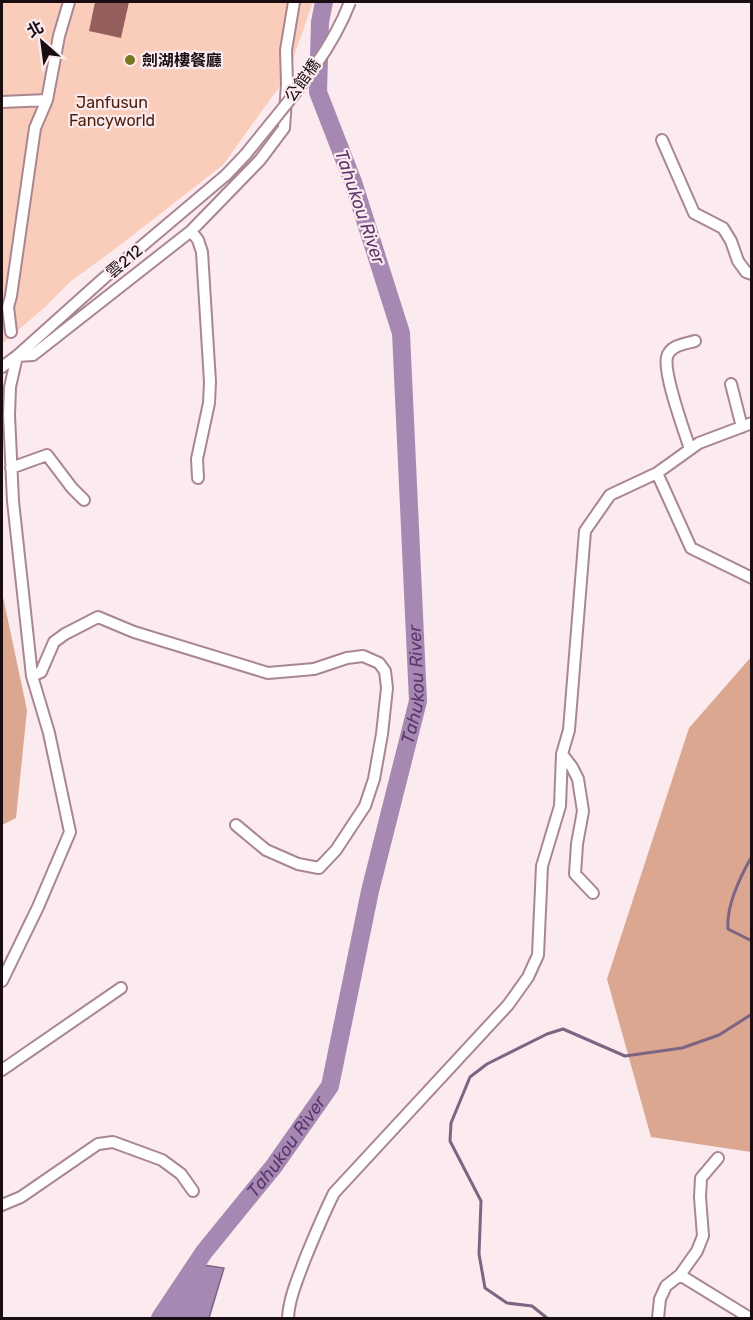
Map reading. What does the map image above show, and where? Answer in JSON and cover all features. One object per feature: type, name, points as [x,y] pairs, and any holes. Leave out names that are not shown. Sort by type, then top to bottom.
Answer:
[{"type":"street","points":[[11,332],[8,307],[35,128],[47,99],[69,2]]},
{"type":"street","points":[[2,981],[38,907],[70,832],[49,733],[32,676],[11,468],[10,387],[17,356],[33,355],[191,231],[261,160],[284,128],[287,84],[286,50],[294,2]]},
{"type":"street","name":"公館橋","points":[[246,154],[311,72],[339,27],[350,2]]},
{"type":"street","points":[[2,102],[47,99]]},
{"type":"street","points":[[662,140],[694,213],[723,228],[731,241],[738,261],[746,272],[752,274]]},
{"type":"street","name":"雲212","points":[[2,367],[226,175],[246,154]]},
{"type":"street","points":[[191,231],[198,240],[202,252],[210,382],[209,403],[197,459],[198,478]]},
{"type":"street","points":[[690,449],[668,374],[667,356],[674,347],[695,341]]},
{"type":"street","points":[[288,1318],[288,1306],[322,1217],[334,1193],[508,1005],[528,977],[538,956],[542,866],[560,806],[562,754],[569,729],[585,531],[610,495],[657,473],[699,443],[747,425],[731,384]]},
{"type":"street","points":[[11,468],[47,455],[84,500]]},
{"type":"street","points":[[657,473],[692,548],[752,578]]},
{"type":"street","points":[[2,502],[13,501]]},
{"type":"street","points":[[32,676],[40,672],[54,642],[98,617],[134,632],[268,673],[314,669],[347,658],[363,656],[379,663],[385,671],[387,688],[374,779],[365,806],[336,850],[319,868],[298,864],[266,850],[236,825]]},
{"type":"street","points":[[562,754],[572,766],[578,779],[583,811],[575,874],[593,893]]},
{"type":"street","points":[[2,1070],[121,988]]},
{"type":"street","points":[[2,1204],[21,1197],[98,1144],[113,1142],[162,1160],[181,1173],[193,1191]]},
{"type":"street","points":[[658,1318],[660,1299],[666,1286],[680,1275],[697,1251],[703,1236],[701,1178],[718,1158]]},
{"type":"street","points":[[680,1275],[750,1318]]},
{"type":"green space","name":"Janfusun Fancyworld","points":[[2,2],[313,2],[287,76],[223,165],[71,281],[2,344]]},
{"type":"shaded area","points":[[2,592],[27,710],[16,818],[2,825]]},
{"type":"shaded area","points":[[751,657],[751,1152],[651,1137],[607,979],[689,728]]},
{"type":"shaded area","points":[[190,1263],[224,1268],[209,1318],[157,1318]]},
{"type":"building","points":[[95,2],[129,2],[121,38],[89,31]]},
{"type":"waterway","name":"Tahukou River","points":[[160,1318],[204,1252],[274,1166],[330,1086],[370,891],[418,701],[401,333],[353,182],[318,92],[320,22],[324,2]]},
{"type":"waterway","points":[[752,856],[735,891],[728,920],[728,929],[752,941]]},
{"type":"waterway","points":[[547,1318],[532,1306],[507,1303],[485,1288],[479,1254],[481,1201],[450,1141],[451,1123],[470,1077],[487,1064],[547,1034],[563,1029],[625,1056],[682,1048],[719,1035],[752,1014]]},
{"type":"place","name":"劍湖樓餐廳","points":[[130,60]]}]
